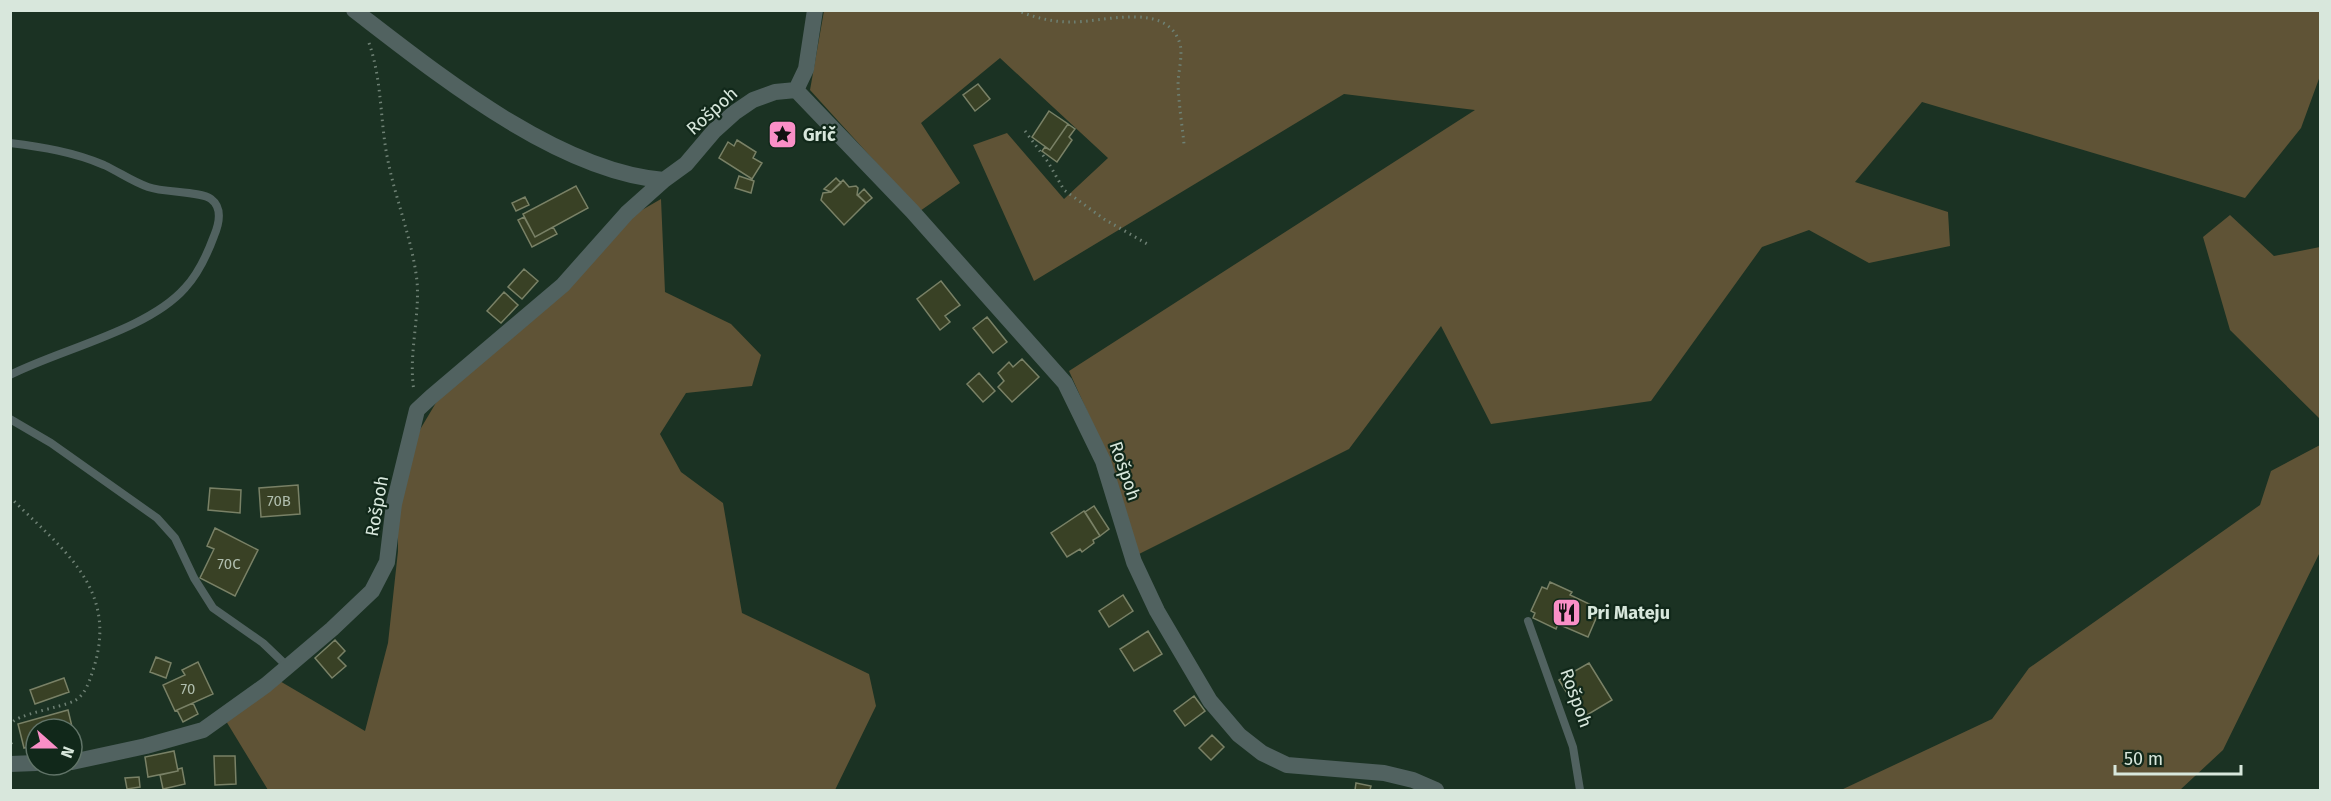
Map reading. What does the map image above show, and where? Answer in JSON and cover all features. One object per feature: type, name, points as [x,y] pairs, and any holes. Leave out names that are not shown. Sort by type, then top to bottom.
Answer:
[{"type":"street","points":[[354,10],[432,71],[534,135],[620,172],[664,180]]},
{"type":"street","points":[[796,90],[806,69],[815,10]]},
{"type":"street","name":"Rošpoh","points":[[84,759],[146,746],[203,730],[288,667],[372,591],[381,576],[388,553],[394,504],[417,410],[563,285],[627,213],[686,164],[714,131],[753,100],[775,92],[796,90],[912,210],[1065,383],[1103,460],[1134,562],[1157,611],[1210,700],[1239,735],[1262,753],[1287,765],[1384,773],[1413,780],[1436,790]]},
{"type":"lane","points":[[10,143],[88,158],[159,191],[204,195],[213,200],[219,212],[216,231],[201,266],[185,289],[172,301],[121,329],[10,375]]},
{"type":"lane","points":[[10,419],[51,443],[157,518],[175,538],[194,578],[213,608],[269,648],[288,667]]},
{"type":"lane","name":"Rošpoh","points":[[1528,621],[1573,747],[1580,790]]},
{"type":"path","points":[[1016,10],[1034,17],[1069,22],[1142,15],[1167,25],[1177,36],[1181,47],[1178,85],[1184,144]]},
{"type":"path","points":[[369,42],[378,79],[387,155],[407,230],[416,275],[417,306],[413,372],[417,410]]},
{"type":"path","points":[[1025,132],[1048,162],[1064,190],[1095,213],[1149,245]]},
{"type":"path","points":[[10,497],[54,538],[72,559],[86,582],[99,610],[101,621],[96,662],[86,688],[72,702],[17,718],[10,725]]},
{"type":"shaded area","points":[[824,11],[2320,11],[2320,76],[2301,128],[2245,198],[1922,102],[1855,182],[1948,212],[1950,246],[1869,263],[1809,230],[1762,247],[1651,401],[1491,424],[1441,326],[1349,449],[1139,554],[1109,460],[1069,371],[1475,110],[1344,94],[1034,281],[973,145],[1007,133],[1064,199],[1108,158],[1000,58],[921,123],[960,183],[920,211],[810,90]]},
{"type":"shaded area","points":[[661,199],[665,292],[731,324],[761,355],[752,386],[686,393],[660,434],[681,472],[723,503],[742,613],[869,674],[876,706],[835,790],[268,790],[226,721],[278,680],[365,731],[388,643],[398,551],[398,504],[415,438],[440,396],[635,214]]},
{"type":"shaded area","points":[[2230,215],[2274,256],[2320,247],[2320,419],[2230,330],[2203,237]]},
{"type":"shaded area","points":[[2320,445],[2320,552],[2223,750],[2180,790],[1841,790],[1992,719],[2029,668],[2260,505],[2271,471]]},
{"type":"building","points":[[978,84],[990,99],[975,111],[963,95]]},
{"type":"building","points":[[1049,111],[1068,124],[1050,150],[1032,137]]},
{"type":"building","points":[[1068,124],[1075,129],[1069,137],[1072,140],[1057,162],[1042,151],[1045,147],[1050,150]]},
{"type":"building","points":[[737,140],[756,152],[753,158],[762,163],[752,179],[719,158],[728,142],[734,146]]},
{"type":"building","points":[[739,176],[754,181],[751,193],[735,188]]},
{"type":"building","points":[[836,178],[841,183],[831,192],[824,189]]},
{"type":"building","points":[[843,180],[849,187],[858,188],[857,195],[866,203],[844,225],[821,200],[823,193],[831,192]]},
{"type":"building","points":[[576,186],[588,208],[535,237],[523,214]]},
{"type":"building","points":[[864,189],[872,198],[866,203],[858,195]]},
{"type":"building","points":[[525,197],[529,205],[516,211],[512,203]]},
{"type":"building","points":[[524,217],[535,237],[553,227],[557,234],[532,247],[518,220]]},
{"type":"building","points":[[524,269],[538,281],[522,299],[508,287]]},
{"type":"building","points":[[941,281],[960,305],[945,316],[950,322],[940,330],[917,299]]},
{"type":"building","points":[[504,292],[518,305],[501,323],[487,311]]},
{"type":"building","points":[[987,317],[1007,342],[993,353],[973,328]]},
{"type":"building","points":[[1022,359],[1039,377],[1012,402],[998,387],[1004,381],[998,373],[1009,362],[1013,367]]},
{"type":"building","points":[[979,373],[995,391],[983,402],[967,384]]},
{"type":"building","points":[[298,485],[300,514],[261,517],[259,488]]},
{"type":"building","points":[[210,488],[241,490],[240,513],[208,510]]},
{"type":"building","points":[[1094,506],[1109,529],[1100,536],[1085,512]]},
{"type":"building","points":[[1084,511],[1100,536],[1082,552],[1080,549],[1067,557],[1051,533]]},
{"type":"building","points":[[215,528],[258,550],[235,596],[200,578],[214,549],[207,546]]},
{"type":"building","points":[[1550,582],[1572,592],[1570,595],[1600,609],[1588,637],[1558,624],[1556,629],[1533,618],[1535,613],[1531,611],[1542,587],[1547,589]]},
{"type":"building","points":[[1123,595],[1133,611],[1109,627],[1099,611]]},
{"type":"building","points":[[1148,631],[1162,654],[1134,671],[1120,649]]},
{"type":"building","points":[[335,640],[345,651],[338,658],[346,666],[332,678],[315,658]]},
{"type":"building","points":[[156,657],[171,663],[166,678],[150,672]]},
{"type":"building","points":[[198,662],[213,694],[175,711],[163,685],[185,675],[182,670]]},
{"type":"building","points":[[1589,663],[1612,700],[1582,718],[1559,680]]},
{"type":"building","points":[[64,678],[69,692],[35,704],[30,690]]},
{"type":"building","points":[[1194,696],[1205,711],[1185,726],[1174,711]]},
{"type":"building","points":[[193,703],[198,714],[183,722],[177,710]]},
{"type":"building","points":[[68,710],[70,717],[43,717]]},
{"type":"building","points":[[24,722],[24,748],[18,724]]},
{"type":"building","points":[[1212,735],[1224,747],[1211,760],[1199,748]]},
{"type":"building","points":[[174,751],[178,771],[148,777],[145,757]]},
{"type":"building","points":[[214,756],[235,756],[236,784],[215,785]]},
{"type":"building","points":[[182,768],[185,784],[163,789],[160,775]]},
{"type":"building","points":[[139,777],[140,787],[127,789],[125,778]]},
{"type":"building","points":[[1356,783],[1371,786],[1370,790],[1355,790]]},
{"type":"place","name":"Grič","points":[[782,135]]},
{"type":"place","name":"Pri Mateju","points":[[1566,613]]}]
